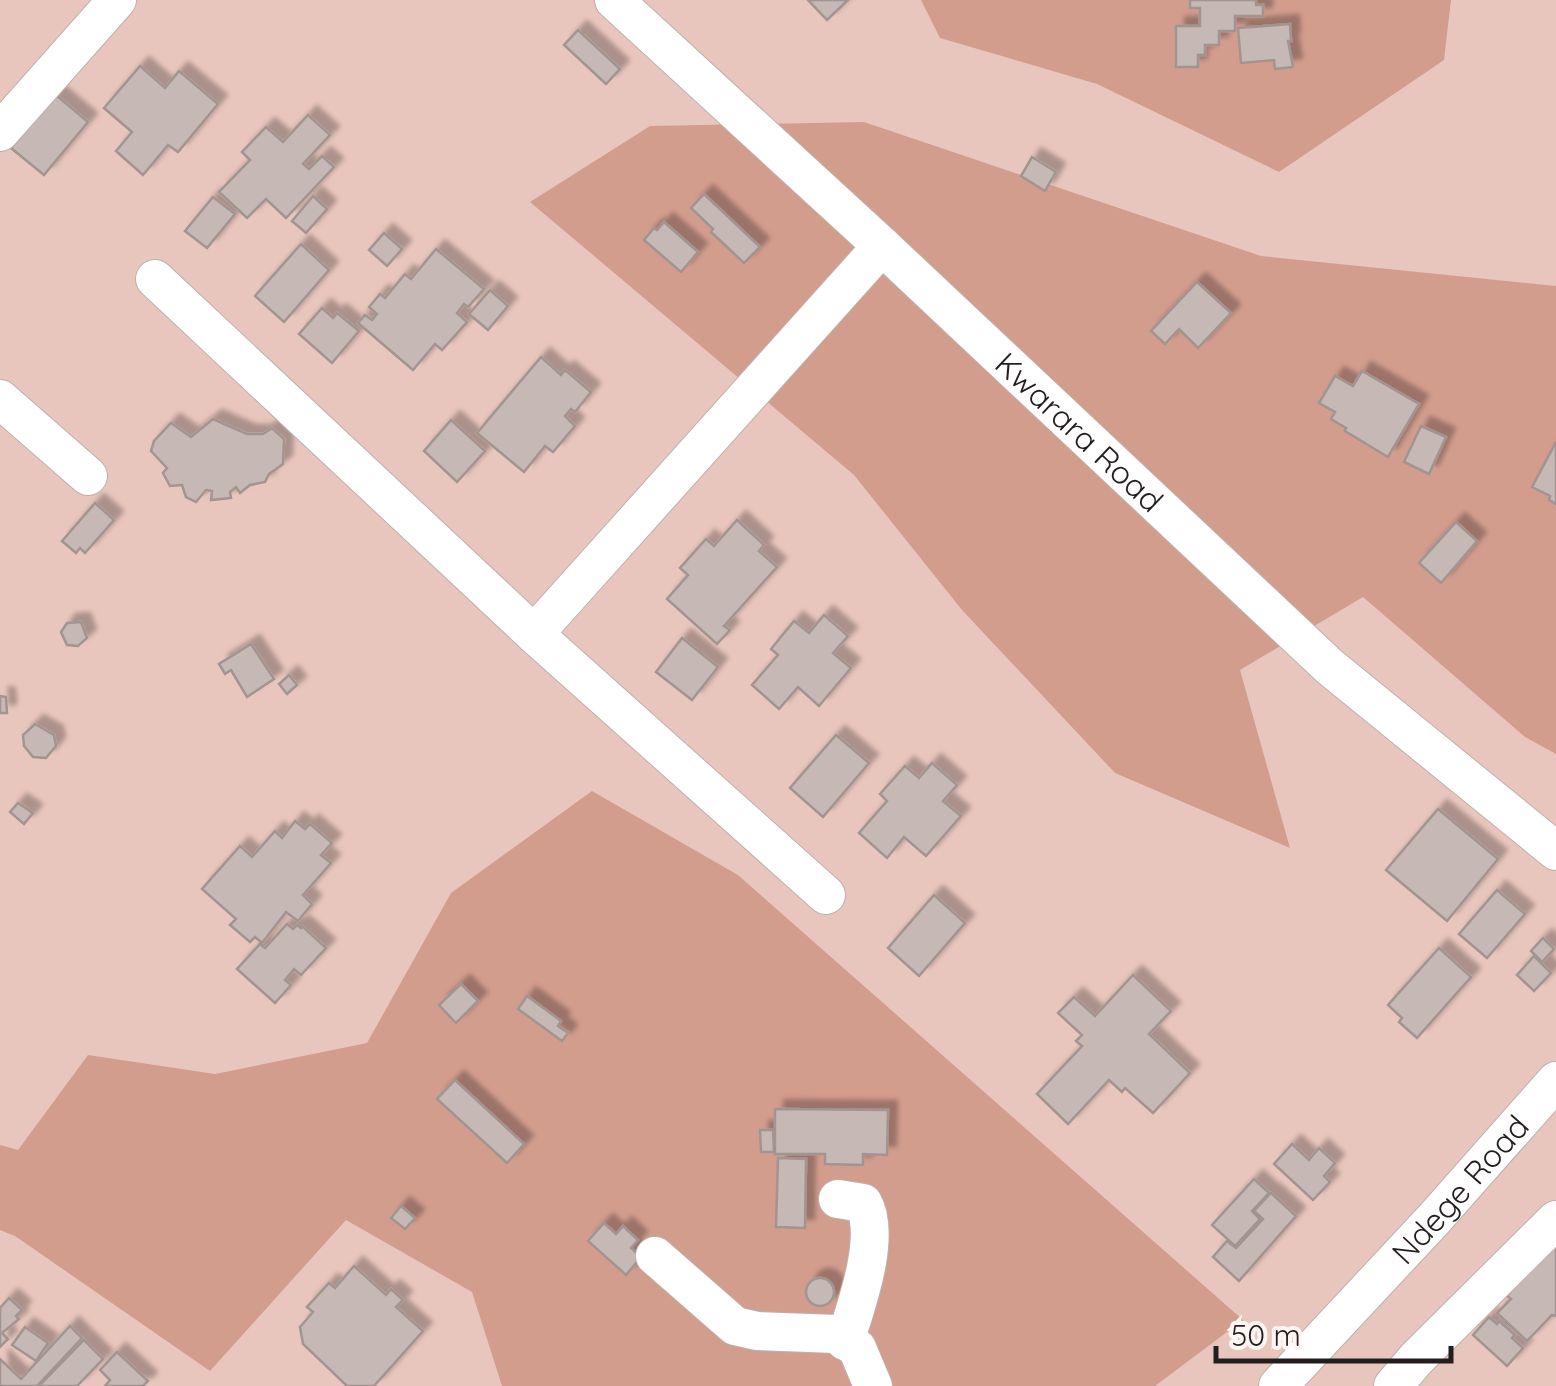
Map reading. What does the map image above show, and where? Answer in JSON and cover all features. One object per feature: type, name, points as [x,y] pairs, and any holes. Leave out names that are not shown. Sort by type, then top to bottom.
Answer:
[{"type":"street","points":[[0,132],[117,0]]},
{"type":"street","name":"Kwarara Road","points":[[614,0],[1330,667],[1556,851]]},
{"type":"street","points":[[534,634],[882,246]]},
{"type":"street","points":[[155,279],[534,634],[826,895]]},
{"type":"street","points":[[0,398],[88,476]]},
{"type":"street","name":"Ndege Road","points":[[1278,1386],[1556,1081]]},
{"type":"street","points":[[838,1199],[863,1203],[868,1212],[864,1286],[845,1340]]},
{"type":"street","points":[[1393,1386],[1556,1220]]},
{"type":"street","points":[[656,1256],[736,1326],[757,1331],[836,1334],[857,1348],[873,1386]]},
{"type":"shaded area","points":[[0,0],[1556,0],[1556,1386],[0,1386]]},
{"type":"shaded area","points":[[921,0],[1451,0],[1444,60],[1279,172],[1097,84],[940,38]]},
{"type":"shaded area","points":[[864,122],[1261,256],[1556,286],[1556,754],[1525,737],[1363,597],[1240,670],[1290,848],[1115,773],[962,610],[854,475],[530,202],[650,126]]},
{"type":"shaded area","points":[[592,791],[738,875],[1243,1320],[1155,1386],[502,1386],[472,1292],[346,1220],[210,1371],[15,1236],[0,1230],[0,1145],[18,1150],[88,1055],[215,1074],[367,1043],[451,893]]},
{"type":"building","points":[[808,0],[848,0],[827,20]]},
{"type":"building","points":[[1190,0],[1256,0],[1256,5],[1263,5],[1263,16],[1235,16],[1235,31],[1219,31],[1219,45],[1205,45],[1205,55],[1198,55],[1198,67],[1176,67],[1176,26],[1200,26],[1200,8],[1190,8]]},
{"type":"building","points":[[1290,24],[1288,41],[1293,67],[1275,69],[1274,60],[1241,63],[1238,28]]},
{"type":"building","points":[[578,30],[620,69],[606,84],[564,45]]},
{"type":"building","points":[[140,66],[165,88],[179,71],[218,104],[178,152],[168,145],[143,175],[116,151],[132,132],[104,108]]},
{"type":"building","points":[[56,95],[88,122],[44,175],[11,148]]},
{"type":"building","points":[[308,115],[330,135],[303,164],[309,169],[322,156],[334,167],[286,218],[266,199],[247,218],[219,192],[250,160],[242,152],[266,127],[283,142]]},
{"type":"building","points":[[1032,157],[1056,172],[1045,191],[1021,176]]},
{"type":"building","points":[[704,194],[760,247],[744,263],[691,208]]},
{"type":"building","points":[[313,196],[327,209],[306,233],[292,221]]},
{"type":"building","points":[[213,197],[235,214],[207,248],[185,231]]},
{"type":"building","points":[[664,222],[698,252],[681,272],[644,240]]},
{"type":"building","points":[[384,233],[402,249],[387,266],[369,250]]},
{"type":"building","points":[[301,244],[329,270],[284,322],[255,296]]},
{"type":"building","points":[[436,249],[484,289],[457,313],[467,322],[442,350],[435,344],[413,370],[358,323],[365,315],[372,320],[377,314],[369,307],[380,294],[385,298],[405,274],[411,279]]},
{"type":"building","points":[[1197,282],[1231,313],[1198,348],[1179,329],[1165,344],[1151,331]]},
{"type":"building","points":[[490,290],[508,306],[488,330],[469,314]]},
{"type":"building","points":[[322,308],[333,318],[337,313],[359,331],[332,363],[299,334]]},
{"type":"building","points":[[541,357],[561,375],[565,370],[591,392],[575,412],[571,409],[565,416],[575,426],[553,452],[545,446],[524,472],[477,433]]},
{"type":"building","points":[[1362,371],[1419,404],[1388,457],[1345,431],[1331,419],[1335,412],[1319,403],[1335,376],[1353,386]]},
{"type":"building","points":[[213,419],[247,434],[263,434],[272,428],[284,439],[283,464],[265,482],[250,485],[240,493],[236,487],[230,492],[231,498],[211,500],[212,491],[206,490],[196,502],[186,497],[182,485],[170,486],[163,473],[167,468],[151,451],[154,441],[171,423],[191,437]]},
{"type":"building","points":[[451,420],[485,451],[457,482],[424,451]]},
{"type":"building","points":[[1421,426],[1446,437],[1429,474],[1404,462]]},
{"type":"building","points":[[1556,442],[1556,504],[1549,500],[1550,496],[1532,487]]},
{"type":"building","points":[[95,503],[114,520],[85,553],[80,548],[76,553],[62,541]]},
{"type":"building","points":[[737,520],[764,545],[759,551],[777,567],[724,626],[730,630],[717,644],[667,599],[688,575],[680,568],[706,539],[714,546]]},
{"type":"building","points":[[1456,522],[1477,541],[1441,583],[1419,563]]},
{"type":"building","points":[[824,615],[848,636],[833,653],[851,668],[819,706],[798,687],[779,709],[752,685],[778,655],[771,649],[794,621],[809,633]]},
{"type":"building","points":[[81,622],[87,638],[78,646],[67,645],[61,632],[67,623]]},
{"type":"building","points":[[682,638],[718,667],[692,700],[656,672]]},
{"type":"building","points":[[251,644],[274,679],[247,697],[231,670],[225,674],[219,664]]},
{"type":"building","points":[[289,675],[297,685],[287,694],[279,684]]},
{"type":"building","points":[[0,696],[6,697],[7,713],[0,713]]},
{"type":"building","points":[[35,724],[54,735],[56,746],[46,758],[33,757],[24,746],[23,735]]},
{"type":"building","points":[[836,735],[869,763],[823,817],[790,788]]},
{"type":"building","points":[[932,763],[957,785],[943,801],[961,816],[926,856],[904,837],[887,858],[859,833],[887,801],[880,794],[905,766],[919,778]]},
{"type":"building","points":[[18,803],[33,813],[24,824],[10,812]]},
{"type":"building","points":[[1438,809],[1498,859],[1447,921],[1386,870]]},
{"type":"building","points":[[295,821],[305,829],[310,824],[332,843],[321,855],[331,863],[303,895],[312,904],[298,921],[286,912],[262,943],[255,937],[250,942],[230,925],[236,919],[202,889],[240,846],[252,857],[275,831],[282,838]]},
{"type":"building","points":[[1497,890],[1525,914],[1487,958],[1459,934]]},
{"type":"building","points":[[934,895],[965,923],[919,976],[888,948]]},
{"type":"building","points":[[287,924],[293,929],[302,926],[326,948],[301,975],[294,969],[285,980],[291,985],[275,1003],[237,969],[260,944],[265,948]]},
{"type":"building","points":[[1543,938],[1554,949],[1542,962],[1531,951]]},
{"type":"building","points":[[1439,948],[1471,977],[1417,1038],[1388,1005]]},
{"type":"building","points":[[1534,956],[1551,973],[1534,991],[1517,975]]},
{"type":"building","points":[[1133,975],[1171,1011],[1149,1034],[1190,1073],[1153,1113],[1125,1088],[1122,1092],[1109,1080],[1068,1124],[1037,1094],[1082,1046],[1076,1041],[1082,1035],[1058,1013],[1074,997],[1095,1016]]},
{"type":"building","points":[[461,984],[478,1001],[456,1023],[439,1005]]},
{"type":"building","points":[[527,996],[561,1021],[558,1026],[568,1033],[562,1041],[518,1009]]},
{"type":"building","points":[[455,1080],[524,1144],[507,1163],[437,1099]]},
{"type":"building","points":[[775,1109],[888,1110],[887,1155],[863,1154],[863,1165],[825,1164],[825,1154],[775,1154]]},
{"type":"building","points":[[760,1130],[773,1130],[774,1152],[761,1152]]},
{"type":"building","points":[[1292,1144],[1309,1160],[1319,1148],[1335,1163],[1324,1176],[1330,1182],[1313,1200],[1274,1164]]},
{"type":"building","points":[[778,1158],[806,1159],[805,1228],[776,1227]]},
{"type":"building","points":[[1254,1179],[1269,1193],[1252,1211],[1260,1219],[1235,1246],[1212,1225]]},
{"type":"building","points":[[1271,1193],[1296,1216],[1239,1281],[1213,1257],[1227,1241],[1236,1248],[1263,1219],[1254,1211]]},
{"type":"building","points":[[401,1206],[415,1218],[405,1229],[391,1218]]},
{"type":"building","points":[[604,1223],[616,1234],[623,1226],[638,1240],[631,1248],[641,1257],[626,1275],[588,1241]]},
{"type":"building","points":[[1556,1239],[1556,1316],[1552,1315],[1527,1341],[1497,1313]]},
{"type":"building","points":[[354,1266],[386,1295],[391,1289],[403,1300],[396,1307],[423,1331],[374,1386],[347,1386],[303,1344],[300,1327],[313,1312],[307,1307],[329,1283],[335,1288]]},
{"type":"building","points":[[820,1278],[830,1282],[834,1292],[830,1302],[820,1306],[810,1302],[806,1292],[810,1282]]},
{"type":"building","points":[[9,1298],[22,1310],[16,1316],[19,1319],[2,1333],[8,1339],[0,1347],[0,1308]]},
{"type":"building","points":[[1489,1317],[1515,1335],[1512,1338],[1523,1348],[1507,1366],[1473,1335]]},
{"type":"building","points":[[70,1326],[82,1338],[37,1386],[0,1386],[0,1359],[21,1379]]},
{"type":"building","points":[[25,1327],[48,1343],[36,1361],[12,1345]]},
{"type":"building","points":[[84,1340],[103,1359],[77,1386],[39,1386]]},
{"type":"building","points":[[117,1352],[148,1381],[143,1386],[105,1386],[110,1380],[100,1370]]}]
